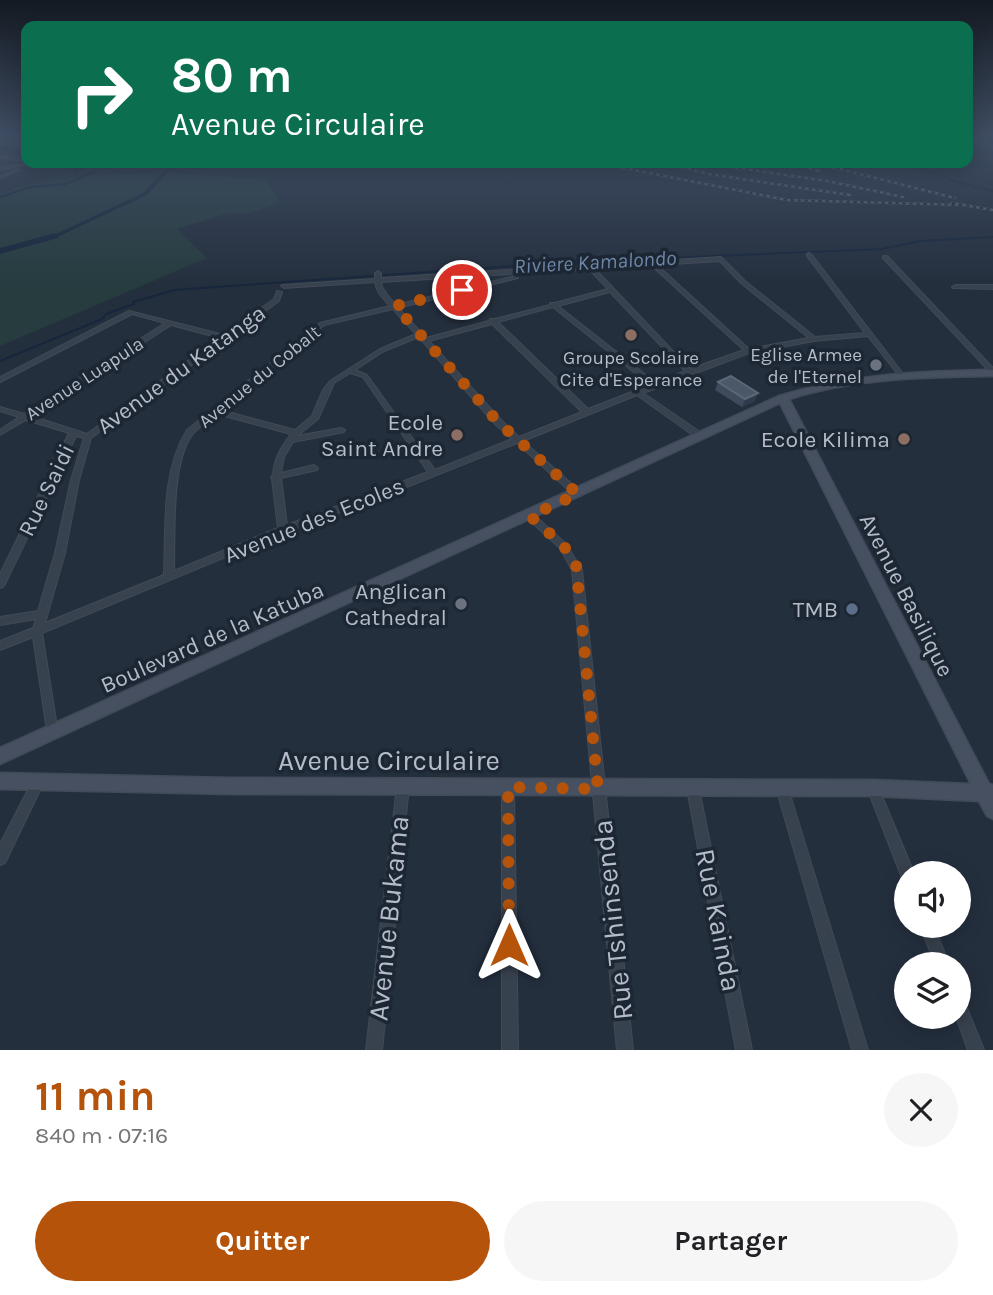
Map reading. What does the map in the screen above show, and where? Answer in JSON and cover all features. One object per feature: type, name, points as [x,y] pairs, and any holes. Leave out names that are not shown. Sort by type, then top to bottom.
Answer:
[{"type":"street","points":[[809,255],[902,376]]},
{"type":"street","points":[[885,257],[993,374]]},
{"type":"street","points":[[578,494],[516,440],[395,306],[378,279],[719,259],[814,339]]},
{"type":"street","points":[[652,263],[748,351]]},
{"type":"street","points":[[590,267],[689,372]]},
{"type":"street","name":"Avenue du Cobalt","points":[[169,577],[176,465],[180,447],[190,432],[319,326],[515,278]]},
{"type":"street","name":"Avenue du Katanga","points":[[52,733],[37,632],[60,553],[75,480],[88,437],[277,300],[282,289],[378,279]]},
{"type":"street","points":[[955,287],[993,288]]},
{"type":"street","points":[[284,530],[275,477],[279,457],[293,437],[317,415],[329,385],[382,350],[422,337],[611,290]]},
{"type":"street","points":[[552,304],[655,385]]},
{"type":"street","points":[[0,380],[128,313],[134,312],[223,337]]},
{"type":"street","points":[[492,320],[587,412]]},
{"type":"street","name":"Avenue Luapula","points":[[0,433],[169,323]]},
{"type":"street","name":"Avenue des Ecoles","points":[[0,646],[284,530],[689,372],[748,351],[814,339],[870,334]]},
{"type":"street","points":[[350,371],[364,374],[433,473]]},
{"type":"street","name":"Boulevard de la Katuba","points":[[0,756],[530,516],[783,398],[823,386],[902,376],[993,374]]},
{"type":"street","points":[[638,393],[700,436]]},
{"type":"street","name":"Avenue Basilique","points":[[783,398],[988,793],[993,810]]},
{"type":"street","points":[[0,409],[88,437]]},
{"type":"street","points":[[216,411],[293,437],[341,430]]},
{"type":"street","name":"Rue Saidi","points":[[0,584],[73,433]]},
{"type":"street","points":[[275,477],[314,468]]},
{"type":"street","name":"Rue Tshinsenda","points":[[530,516],[563,545],[576,564],[625,1050]]},
{"type":"street","points":[[0,621],[42,614]]},
{"type":"street","name":"Avenue Circulaire","points":[[0,781],[37,784],[598,789],[873,788],[988,793]]},
{"type":"street","points":[[0,858],[37,784]]},
{"type":"street","name":"Avenue Bukama","points":[[374,1050],[402,786]]},
{"type":"street","points":[[508,787],[510,1050]]},
{"type":"street","points":[[782,788],[860,1050]]},
{"type":"street","points":[[873,788],[902,861]]},
{"type":"street","name":"Rue Kainda","points":[[693,789],[744,1050]]},
{"type":"street","points":[[968,1029],[976,1050]]},
{"type":"green space","points":[[269,185],[280,202],[251,213],[225,214],[177,229],[207,258],[0,346],[0,194],[21,187]]},
{"type":"building","points":[[731,376],[758,393],[745,399],[718,382]]},
{"type":"waterway","points":[[0,197],[30,187],[54,185]]},
{"type":"waterway","points":[[55,236],[145,194],[153,185]]},
{"type":"waterway","points":[[969,185],[993,191]]},
{"type":"waterway","points":[[0,251],[55,236]]},
{"type":"waterway","name":"Riviere Kamalondo","points":[[0,361],[102,319],[106,314],[134,304],[133,302],[174,290],[571,262],[882,249],[920,241],[993,237]]},
{"type":"railway","points":[[710,185],[787,200],[962,205]]},
{"type":"railway","points":[[783,185],[850,195]]},
{"type":"railway","points":[[846,185],[903,197]]},
{"type":"railway","points":[[903,185],[955,198]]},
{"type":"railway","points":[[952,203],[993,210]]},
{"type":"place","name":"Groupe Scolaire Cite d'Esperance","points":[[631,335]]},
{"type":"place","name":"Eglise Armee de l'Eternel","points":[[876,365]]},
{"type":"place","name":"Ecole Saint Andre","points":[[457,435]]},
{"type":"place","name":"Ecole Kilima","points":[[904,439]]},
{"type":"place","name":"Anglican Cathedral","points":[[461,604]]},
{"type":"place","name":"TMB","points":[[852,609]]},
{"type":"route","points":[[462,290],[395,306],[498,422],[578,494],[530,516],[563,545],[576,564],[598,789],[508,787],[509,945]]}]
